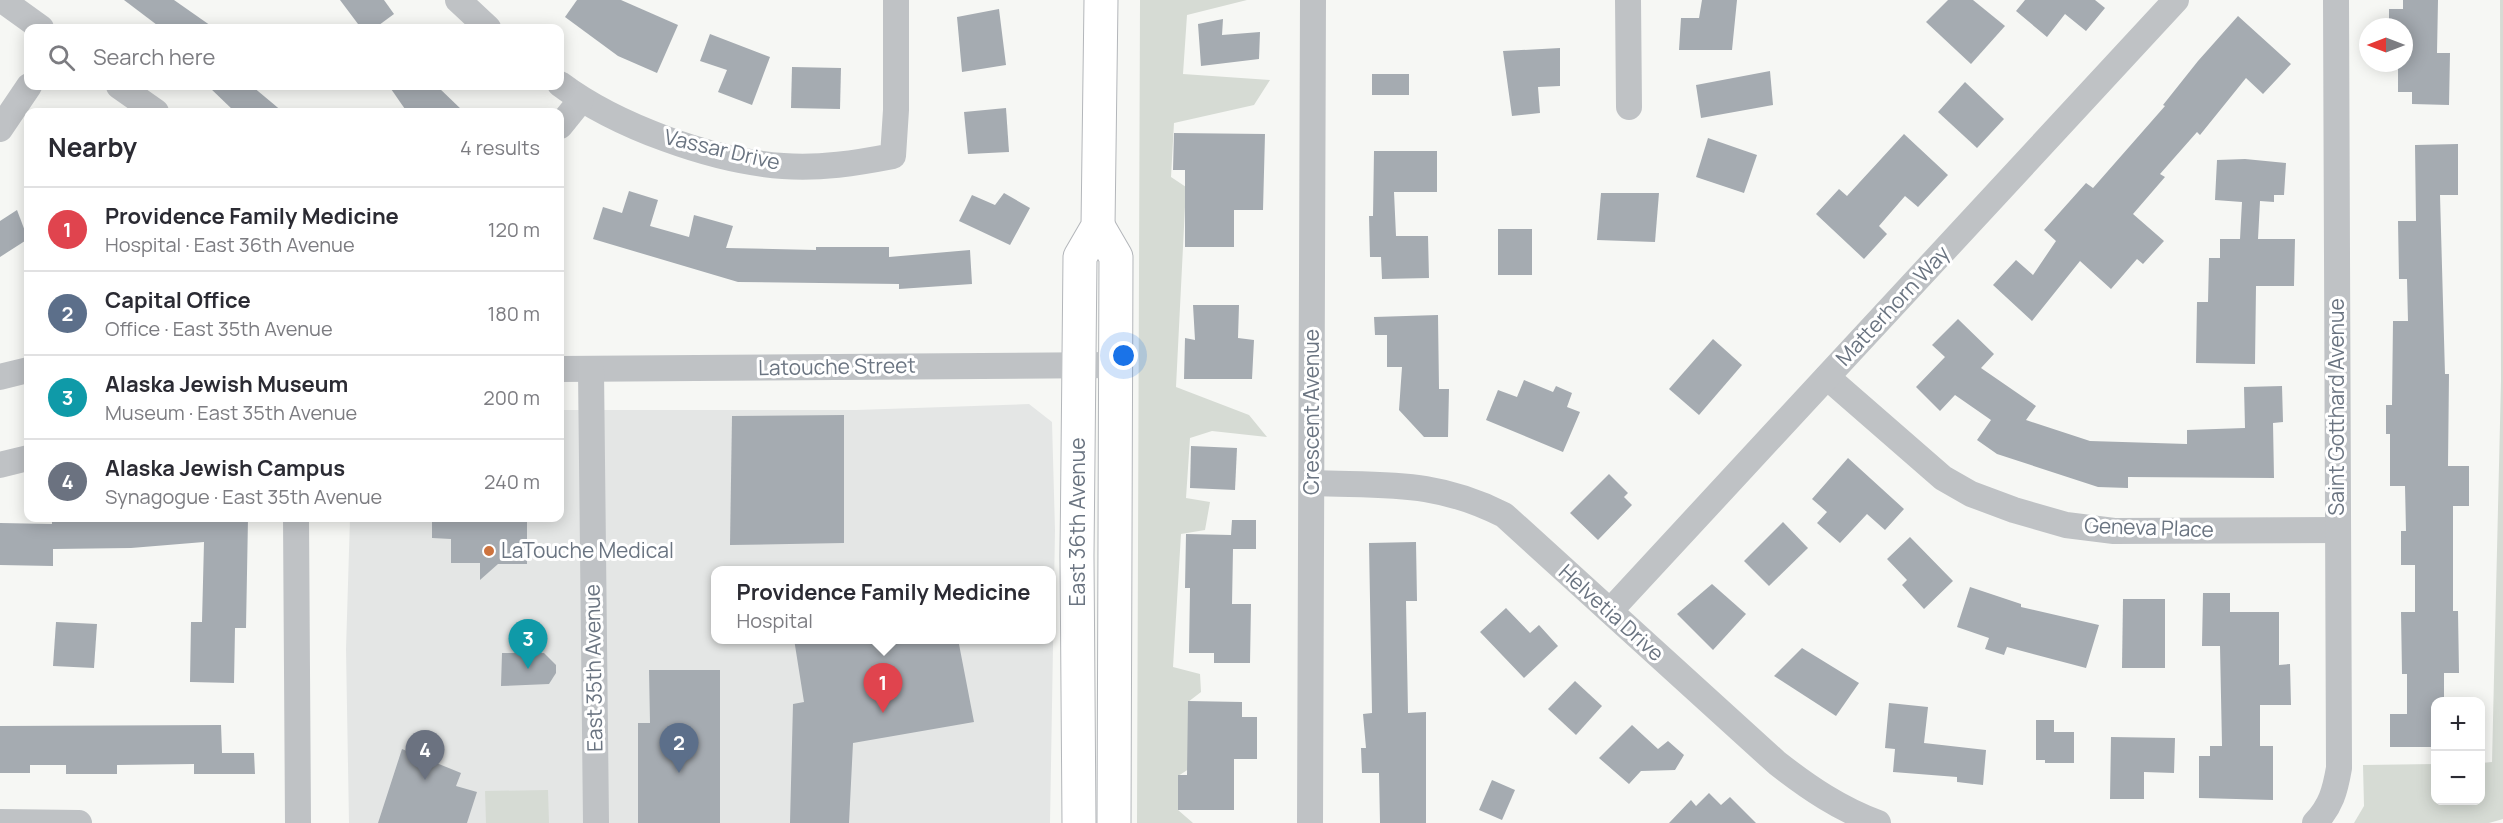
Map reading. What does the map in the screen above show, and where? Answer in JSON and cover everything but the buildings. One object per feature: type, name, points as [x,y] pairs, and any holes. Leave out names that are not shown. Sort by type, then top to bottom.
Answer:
[{"type":"main road","name":"East 36th Avenue","points":[[1079,823],[1078,365],[1080,257],[1098,226],[1101,0]]},
{"type":"main road","name":"East 36th Avenue","points":[[1098,226],[1116,257],[1114,823]]},
{"type":"street","points":[[2,0],[35,24]]},
{"type":"street","points":[[458,0],[484,24]]},
{"type":"street","name":"Vassar Drive","points":[[564,87],[581,100],[673,141],[782,166],[853,164],[892,156],[896,110],[896,0]]},
{"type":"street","name":"Crescent Avenue","points":[[1310,823],[1312,0]]},
{"type":"street","points":[[1628,0],[1629,107]]},
{"type":"street","name":"Matterhorn Way","points":[[1610,611],[2175,0]]},
{"type":"street","name":"Saint Gotthard Avenue","points":[[2320,817],[2335,793],[2339,768],[2336,0]]},
{"type":"street","points":[[0,129],[26,90]]},
{"type":"street","points":[[125,90],[150,108]]},
{"type":"street","points":[[564,121],[581,100]]},
{"type":"street","name":"Latouche Street","points":[[564,369],[1115,365]]},
{"type":"street","name":"East 35th Avenue","points":[[591,370],[596,823]]},
{"type":"street","points":[[0,377],[24,371]]},
{"type":"street","name":"Geneva Place","points":[[1827,377],[1943,478],[1971,494],[2014,510],[2066,525],[2114,531],[2338,530]]},
{"type":"street","points":[[0,465],[24,459]]},
{"type":"street","name":"Helvetia Drive","points":[[1312,483],[1424,487],[1475,500],[1504,515],[1777,763],[1807,787],[1844,809],[1878,823]]},
{"type":"street","points":[[296,522],[298,823]]},
{"type":"street","points":[[0,822],[79,823]]},
{"type":"shaded area","points":[[1140,0],[1247,0],[1187,15],[1183,74],[1270,80],[1254,105],[1174,123],[1171,177],[1186,187],[1176,387],[1249,415],[1267,437],[1212,431],[1190,438],[1186,498],[1210,502],[1205,530],[1181,534],[1173,667],[1200,674],[1201,692],[1188,702],[1206,758],[1178,776],[1178,810],[1193,823],[1137,823]]},
{"type":"shaded area","points":[[2500,0],[2503,0],[2503,819],[2489,823],[2354,823],[2364,806],[2363,765],[2431,764],[2431,805],[2485,805],[2485,763],[2492,762],[2501,381]]},
{"type":"shaded area","points":[[1029,404],[1052,422],[1054,566],[711,566],[711,644],[1053,644],[1050,823],[349,823],[346,649],[350,522],[564,522],[564,410],[856,410]]},
{"type":"shaded area","points":[[548,790],[549,823],[486,823],[485,791]]},
{"type":"place","name":"LaTouche Medical","points":[[489,551]]},
{"type":"place","name":"Alaska Jewish Museum","points":[[528,669]]},
{"type":"place","name":"Providence Family Medicine","points":[[883,713]]},
{"type":"place","name":"Capital Office","points":[[679,773]]},
{"type":"place","name":"Alaska Jewish Campus","points":[[425,780]]}]
